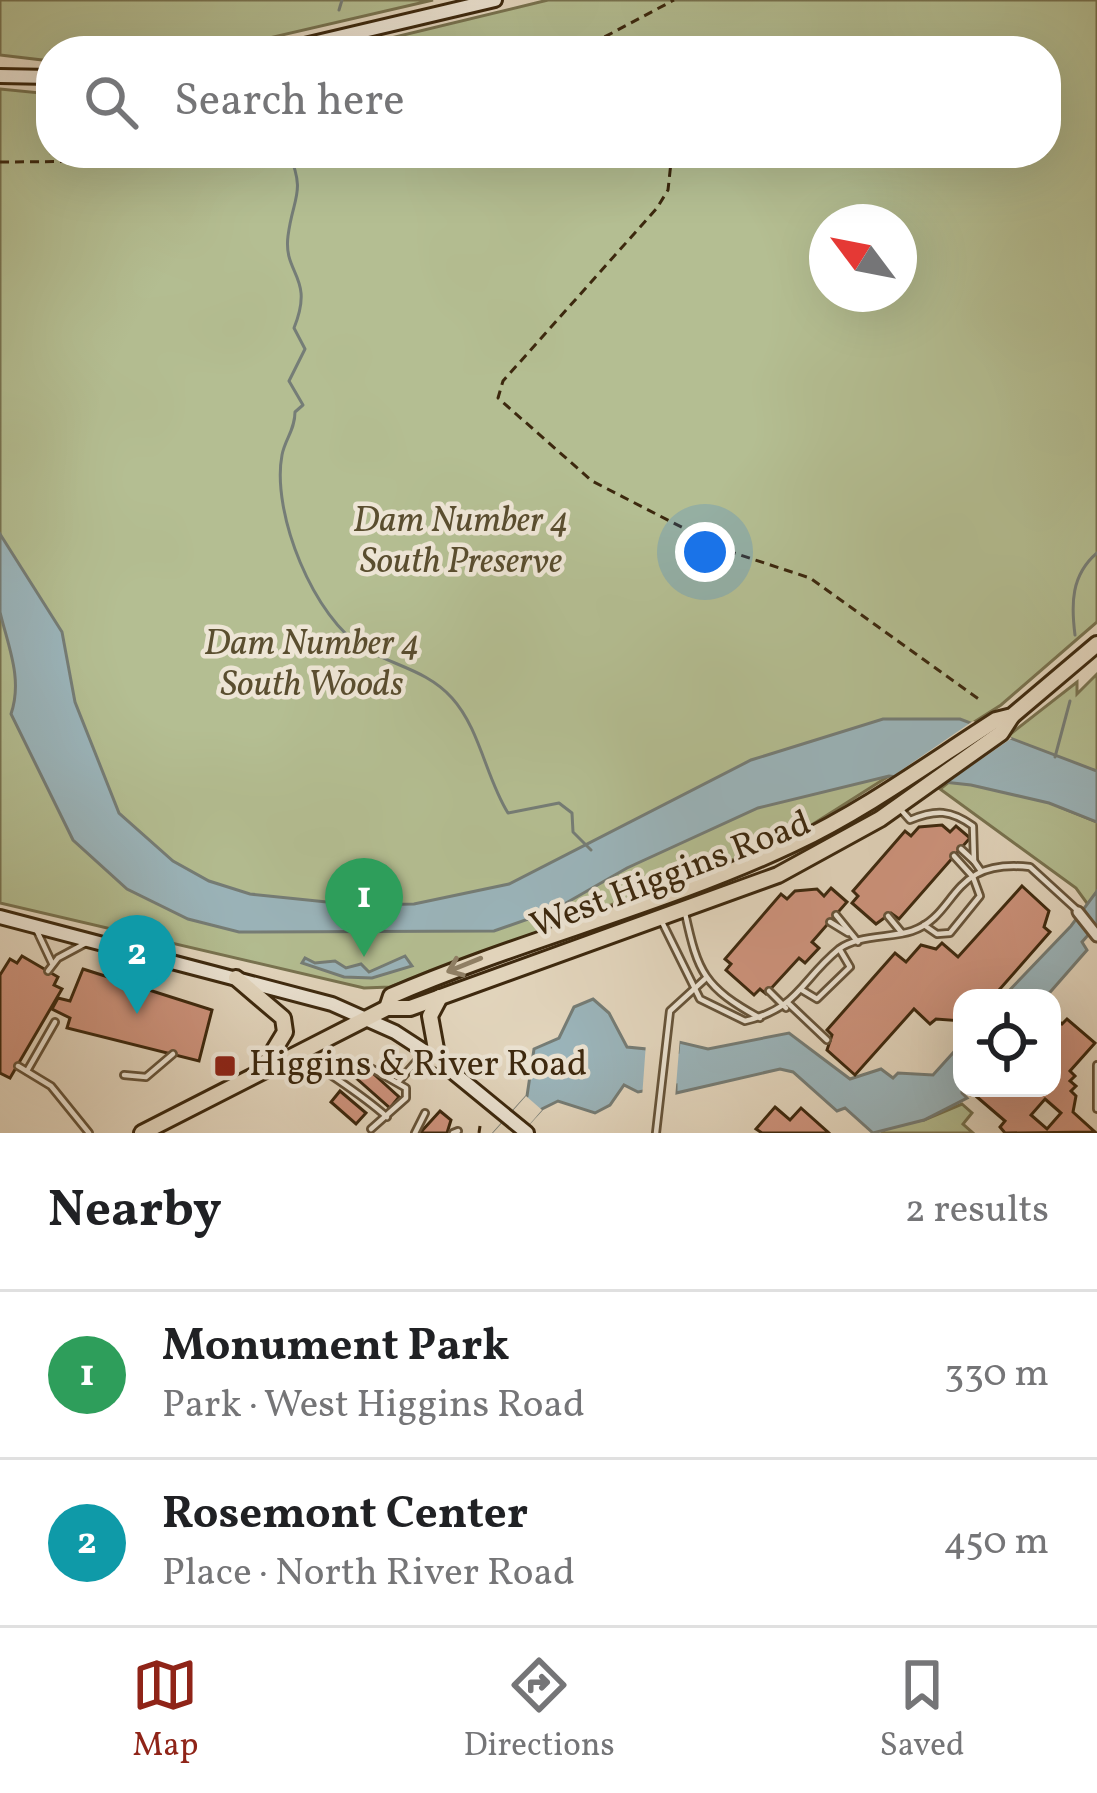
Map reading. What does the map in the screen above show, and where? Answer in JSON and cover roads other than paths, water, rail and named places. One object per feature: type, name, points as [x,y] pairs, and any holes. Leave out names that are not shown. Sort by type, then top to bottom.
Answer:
[{"type":"main road","points":[[346,36],[495,0]]},
{"type":"main road","points":[[0,72],[36,76]]},
{"type":"main road","name":"West Higgins Road","points":[[142,1133],[264,1066],[387,1008],[410,1008],[778,875],[898,806],[1001,734],[1012,716],[1097,644]]},
{"type":"main road","name":"West Higgins Road","points":[[387,1008],[391,996],[498,951],[656,898],[789,846],[902,782],[986,726],[1012,716]]},
{"type":"main road","points":[[0,917],[236,978],[364,1018],[432,1056],[526,1132]]},
{"type":"main road","points":[[236,978],[283,1018],[285,1032],[264,1066]]},
{"type":"main road","points":[[432,1056],[430,1016],[440,997]]},
{"type":"street","points":[[677,890],[683,907]]},
{"type":"street","points":[[656,898],[661,916]]},
{"type":"street","points":[[1078,911],[1097,936]]},
{"type":"lane","points":[[898,806],[910,820],[928,812],[954,812],[973,826],[974,861]]},
{"type":"lane","points":[[961,849],[981,872]]},
{"type":"lane","points":[[924,925],[938,934],[950,933],[980,896],[973,877],[954,856]]},
{"type":"lane","points":[[661,916],[693,988],[720,1012],[745,1021],[787,1006],[839,950],[924,925],[981,872],[1030,867],[1078,911]]},
{"type":"lane","points":[[683,907],[705,979],[760,1018]]},
{"type":"lane","points":[[836,915],[848,933]]},
{"type":"lane","points":[[888,916],[902,933]]},
{"type":"lane","points":[[830,922],[858,942]]},
{"type":"lane","points":[[34,926],[50,968],[91,941]]},
{"type":"lane","points":[[802,990],[817,999],[825,997],[850,968],[839,950]]},
{"type":"lane","points":[[656,1133],[670,1011],[705,979]]},
{"type":"lane","points":[[769,991],[827,1040]]},
{"type":"lane","points":[[27,1071],[55,1022]]},
{"type":"lane","points":[[297,1050],[388,1117]]},
{"type":"lane","points":[[124,1075],[146,1077],[172,1054]]},
{"type":"lane","points":[[399,1082],[432,1056]]},
{"type":"lane","points":[[337,1077],[362,1063],[399,1082],[406,1098],[371,1129]]},
{"type":"lane","points":[[1097,1065],[1097,1109]]},
{"type":"lane","points":[[18,1066],[51,1086],[89,1133]]},
{"type":"lane","points":[[415,1133],[425,1113]]},
{"type":"water","points":[[0,534],[62,632],[75,702],[119,813],[173,861],[209,881],[250,894],[356,905],[414,904],[509,884],[751,760],[883,719],[960,719],[1097,771],[1097,822],[1049,803],[971,785],[889,776],[758,808],[627,868],[554,910],[494,931],[239,932],[188,919],[127,889],[73,840],[11,714],[15,675],[0,612]]},
{"type":"water","points":[[1097,891],[1097,925],[1082,942],[1087,950],[1053,989],[1011,989],[1071,926]]},
{"type":"water","points":[[405,956],[412,966],[372,978],[344,977],[302,963],[305,958],[315,963],[335,961],[346,968],[361,964],[369,972]]},
{"type":"water","points":[[593,999],[609,1013],[627,1047],[678,1052],[679,1042],[708,1049],[789,1033],[850,1079],[881,1069],[893,1078],[898,1073],[933,1075],[953,1053],[953,1097],[967,1098],[924,1120],[873,1133],[845,1108],[837,1111],[793,1072],[780,1069],[676,1093],[676,1085],[638,1092],[624,1085],[610,1105],[595,1113],[558,1101],[542,1109],[520,1133],[494,1133],[527,1096],[534,1049],[559,1038],[574,1007]]},
{"type":"waterway","points":[[339,10],[342,0]]},
{"type":"waterway","points":[[294,168],[297,187],[288,249],[301,297],[294,328],[305,349],[289,381],[303,405],[295,412],[283,449],[280,479],[300,562],[313,590],[346,634],[365,649],[432,681],[462,710],[508,813],[559,803],[572,813],[573,832],[591,850]]},
{"type":"waterway","points":[[1075,635],[1075,591],[1082,571],[1097,553]]},
{"type":"waterway","points":[[1055,757],[1070,701]]},
{"type":"place","name":"Monument Park","points":[[364,957]]},
{"type":"place","name":"Rosemont Center","points":[[137,1014]]},
{"type":"place","name":"Higgins & River Road","points":[[225,1066]]},
{"type":"park label","name":"Dam Number 4 South Preserve","points":[[461,542]]},
{"type":"park label","name":"Dam Number 4 South Woods","points":[[312,666]]}]
